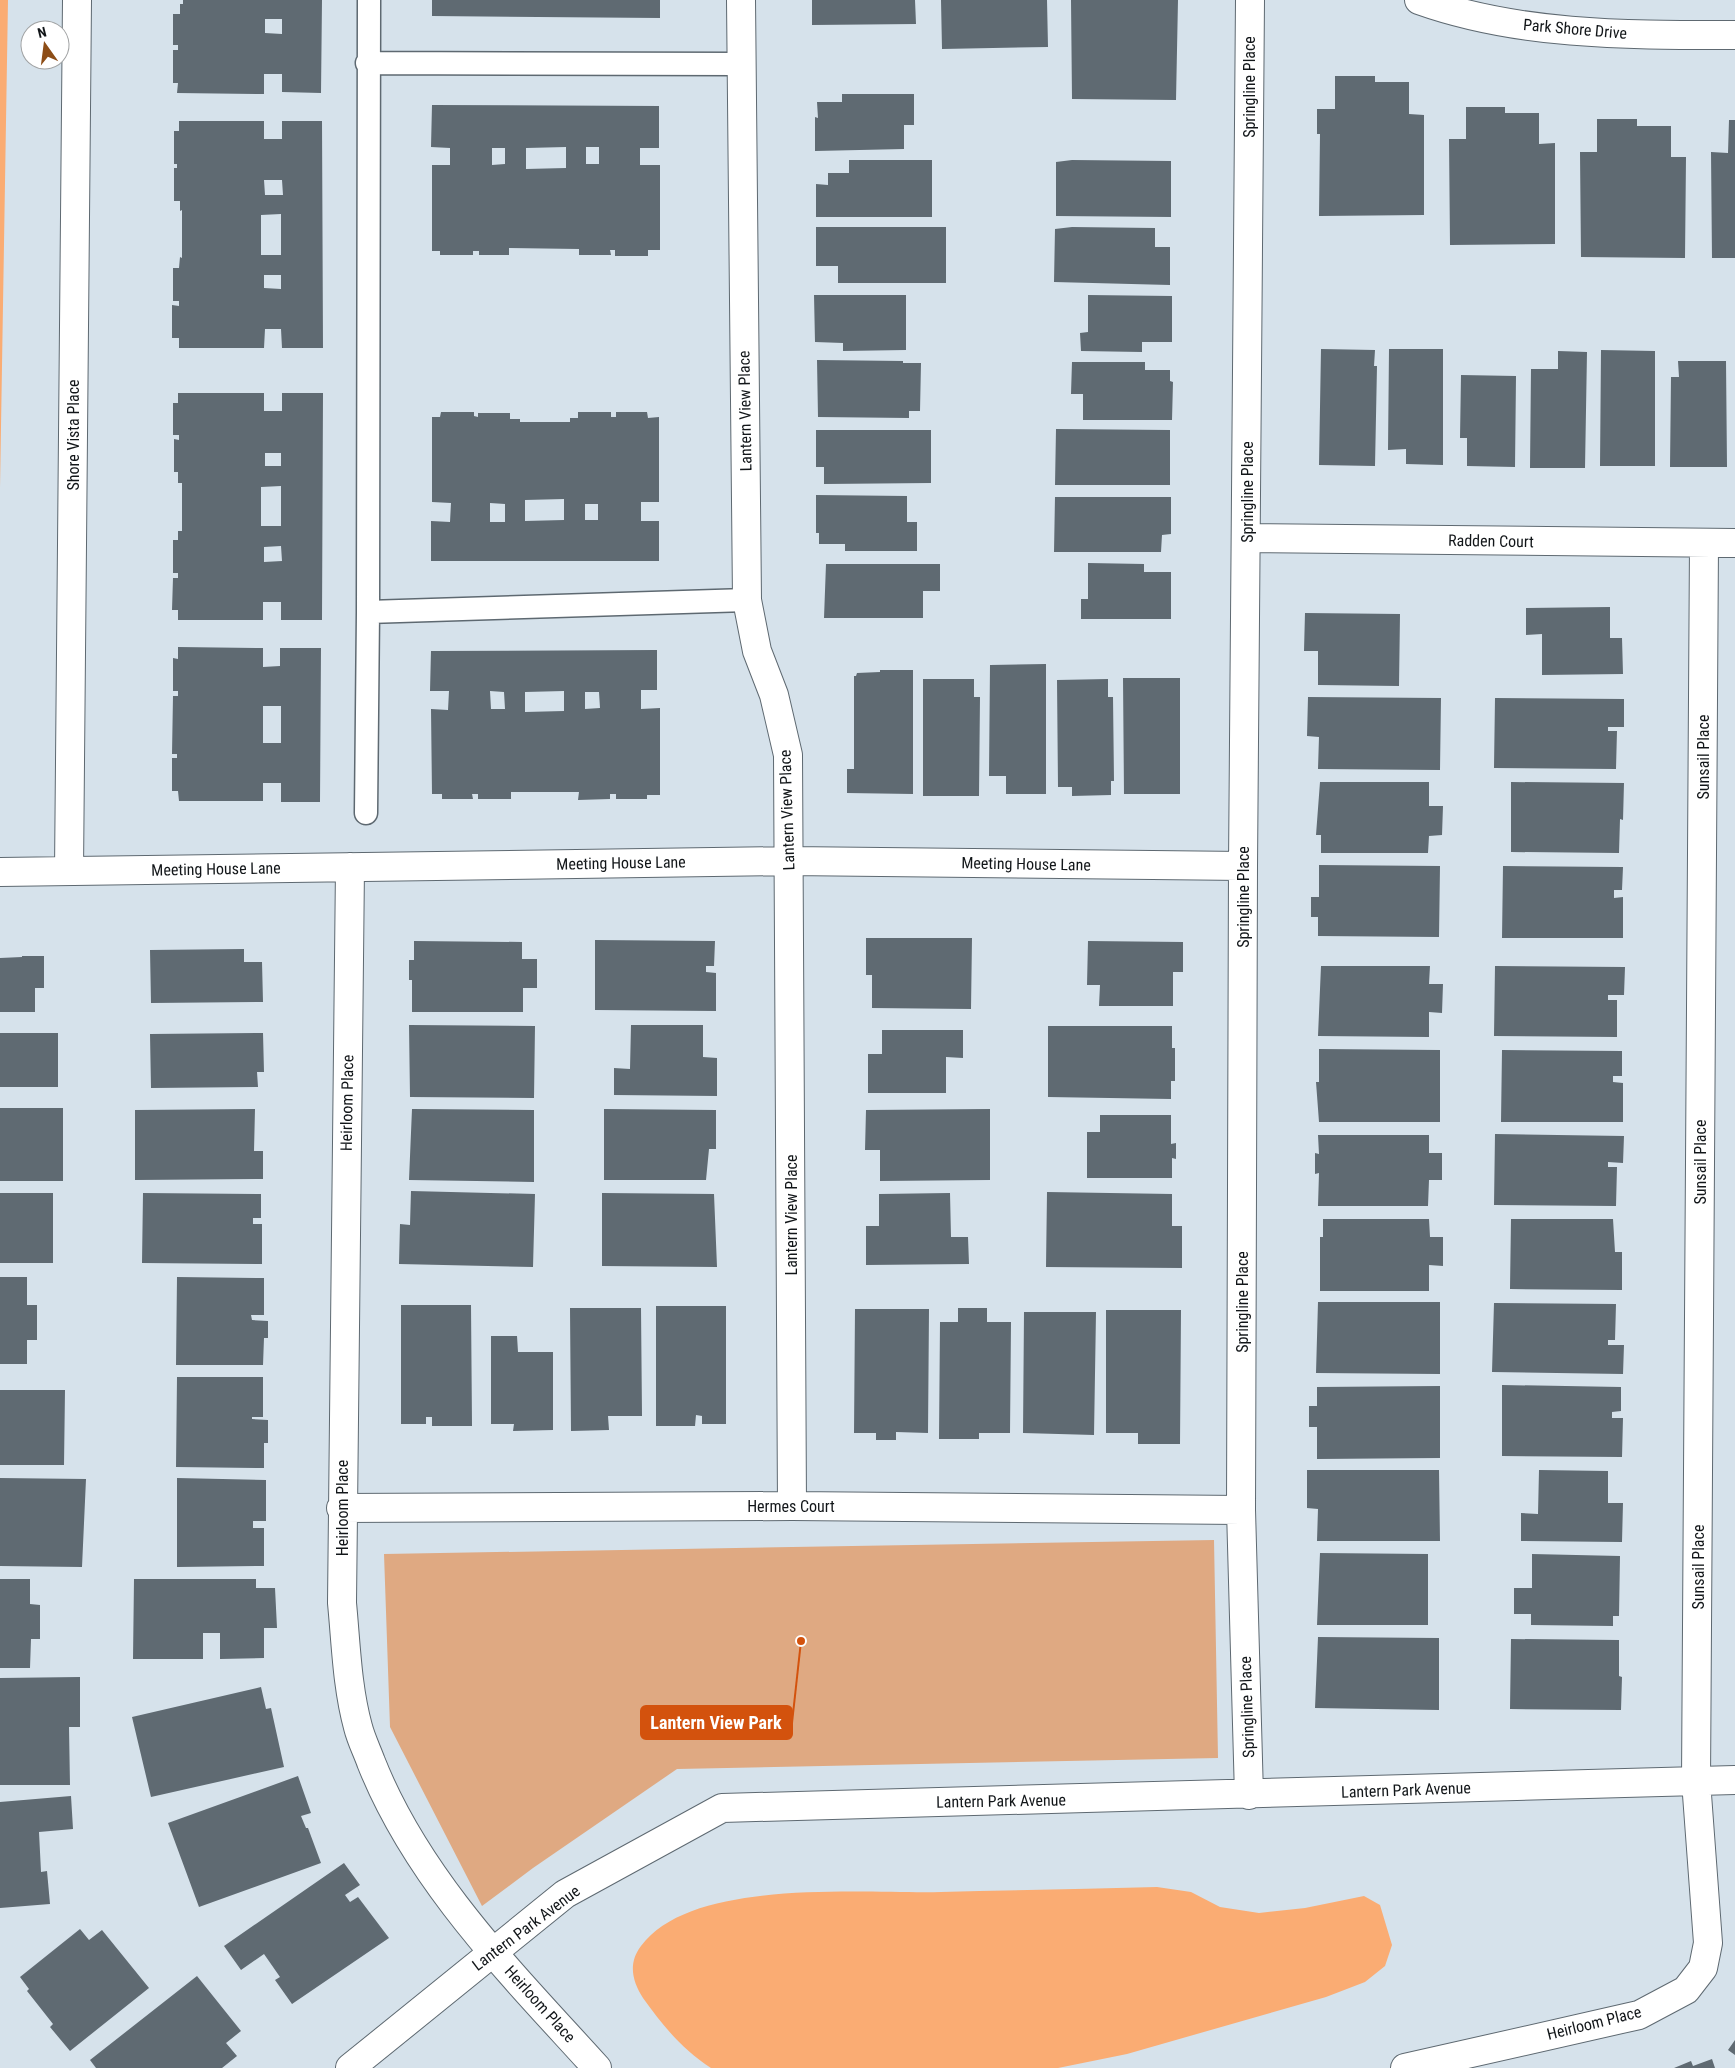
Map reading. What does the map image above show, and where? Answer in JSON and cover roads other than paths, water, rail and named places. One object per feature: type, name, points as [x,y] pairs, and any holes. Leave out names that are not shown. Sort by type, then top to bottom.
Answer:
[{"type":"street","name":"Shore Vista Place","points":[[70,871],[77,0]]},
{"type":"street","name":"Lantern View Place","points":[[741,0],[747,600],[757,651],[774,695],[788,754],[792,1506]]},
{"type":"street","name":"Springline Place","points":[[1249,1795],[1241,1510],[1242,866],[1250,0]]},
{"type":"street","name":"Park Shore Drive","points":[[1419,0],[1440,8],[1546,29],[1652,35],[1735,35]]},
{"type":"street","name":"Radden Court","points":[[1246,538],[1735,543]]},
{"type":"street","name":"Sunsail Place","points":[[1696,1781],[1704,544]]},
{"type":"street","name":"Meeting House Lane","points":[[0,872],[790,861],[1242,866]]},
{"type":"street","name":"Heirloom Place","points":[[350,867],[342,1603],[350,1682],[358,1728],[382,1788],[410,1843],[492,1952],[598,2068]]},
{"type":"street","name":"Hermes Court","points":[[342,1508],[792,1506],[1241,1510]]},
{"type":"street","name":"Lantern Park Avenue","points":[[350,2068],[565,1894],[722,1808],[1249,1795],[1735,1780]]},
{"type":"street","name":"Heirloom Place","points":[[1405,2068],[1639,2014],[1686,1990],[1703,1968],[1708,1942],[1696,1781]]},
{"type":"lane","points":[[366,813],[368,612],[368,0]]},
{"type":"lane","points":[[367,63],[741,64]]},
{"type":"lane","points":[[368,612],[747,600]]},
{"type":"place","name":"Lantern View Park","points":[[801,1641]]}]
